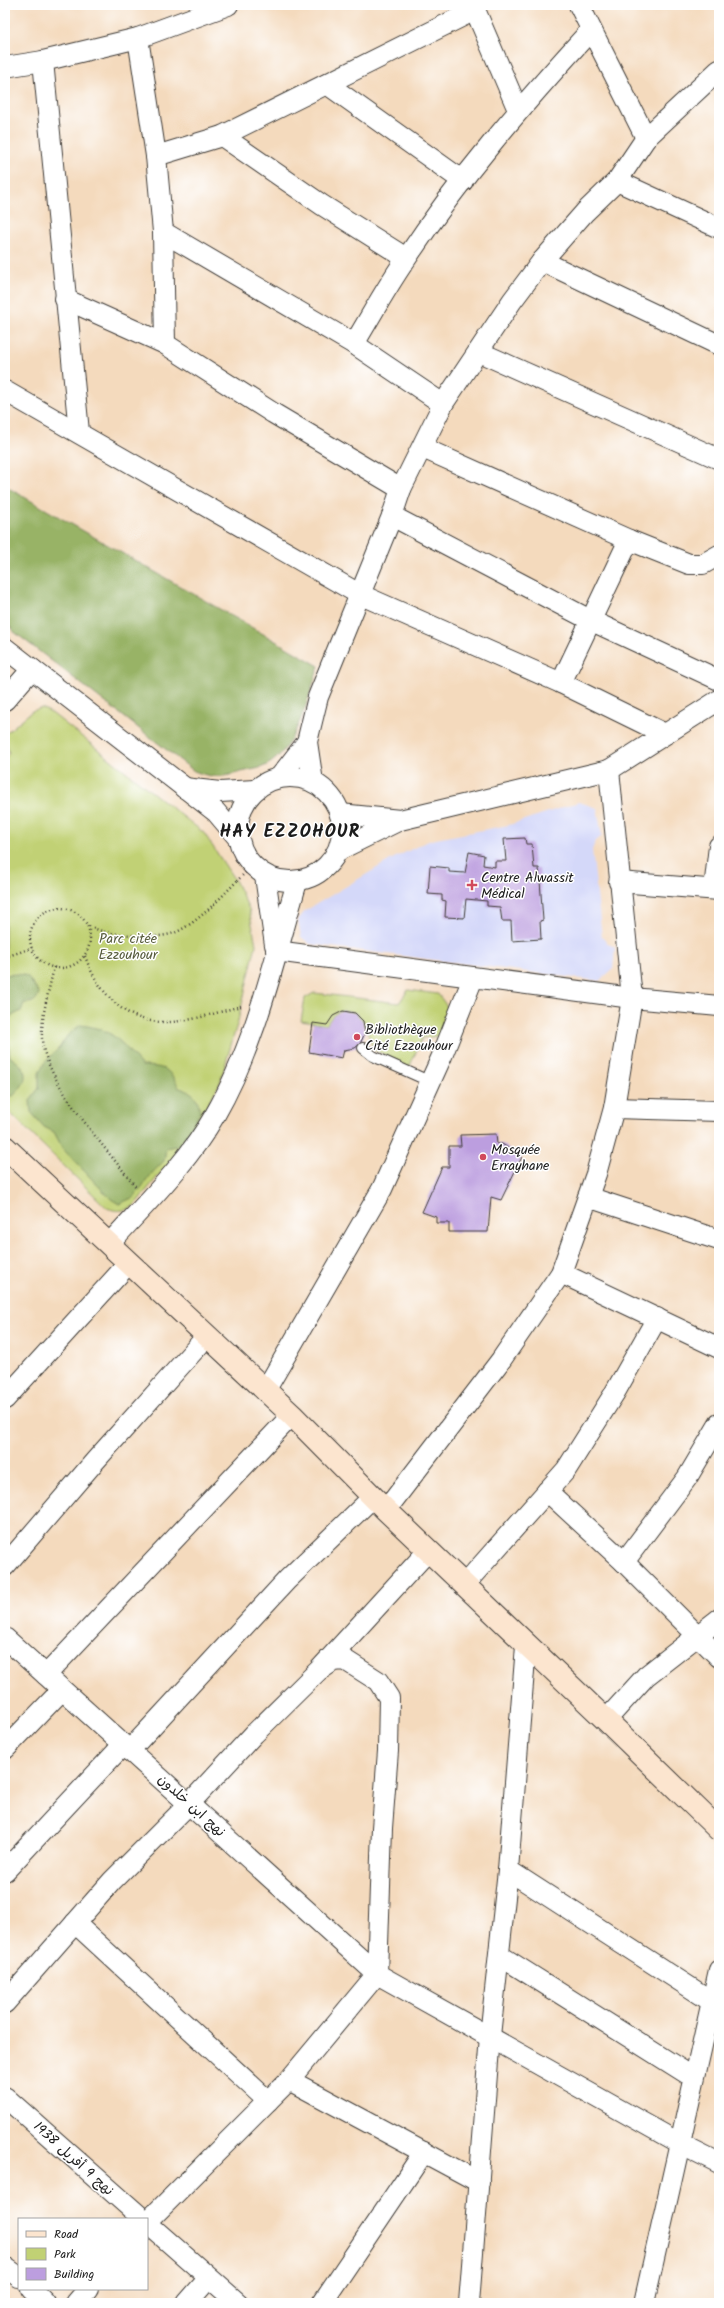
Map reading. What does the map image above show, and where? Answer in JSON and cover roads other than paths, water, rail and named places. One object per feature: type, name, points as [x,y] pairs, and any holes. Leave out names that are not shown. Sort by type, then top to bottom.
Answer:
[{"type":"street","points":[[5,66],[43,61],[138,38],[228,5]]},
{"type":"street","points":[[579,5],[590,31],[646,138]]},
{"type":"street","points":[[156,156],[222,136],[474,7],[518,110]]},
{"type":"street","points":[[354,344],[406,258],[463,181],[518,110],[590,31]]},
{"type":"street","points":[[138,38],[156,156],[163,232],[165,344]]},
{"type":"street","points":[[43,61],[78,432]]},
{"type":"street","points":[[313,782],[307,742],[318,697],[392,516],[401,489],[423,448],[443,404],[512,301],[542,261],[586,212],[617,181],[646,138],[719,70]]},
{"type":"street","points":[[326,84],[463,181]]},
{"type":"street","points":[[222,136],[322,205],[406,258]]},
{"type":"street","points":[[617,181],[719,228]]},
{"type":"street","points":[[163,232],[354,344],[443,404]]},
{"type":"street","points":[[542,261],[719,345]]},
{"type":"street","points":[[65,299],[165,344],[273,413],[401,489]]},
{"type":"street","points":[[479,352],[719,459]]},
{"type":"street","points":[[5,391],[359,594],[560,683],[665,734]]},
{"type":"street","points":[[423,448],[630,540],[694,565],[708,562],[719,555]]},
{"type":"street","points":[[392,516],[592,621],[719,680]]},
{"type":"street","points":[[560,683],[592,621],[630,540]]},
{"type":"street","points":[[5,648],[216,812],[238,838],[243,853],[258,871],[281,881],[298,882],[319,872],[329,865],[338,850],[342,832],[340,814],[330,795],[313,782],[296,777],[279,778],[266,782],[255,790],[244,804],[240,815],[238,838]]},
{"type":"street","points":[[5,700],[32,669]]},
{"type":"street","points":[[338,850],[400,820],[609,770],[719,700]]},
{"type":"street","points":[[279,778],[307,742]]},
{"type":"street","points":[[5,1871],[288,1580],[379,1504],[501,1360],[561,1273],[588,1197],[614,1108],[632,998],[619,882],[609,770]]},
{"type":"street","points":[[184,788],[220,792],[255,790]]},
{"type":"street","points":[[340,814],[400,820]]},
{"type":"street","points":[[619,882],[716,890],[719,846]]},
{"type":"street","points":[[258,871],[276,951]]},
{"type":"street","points":[[109,1244],[178,1168],[215,1116],[240,1063],[262,1000],[298,882]]},
{"type":"street","points":[[276,951],[632,998],[719,1006]]},
{"type":"street","points":[[265,1391],[382,1189],[431,1082],[473,978]]},
{"type":"street","points":[[614,1108],[719,1111]]},
{"type":"street","points":[[5,1147],[109,1244],[128,1264],[292,1415],[379,1504],[719,1830]]},
{"type":"street","points":[[588,1197],[719,1240]]},
{"type":"street","points":[[5,1398],[128,1264]]},
{"type":"street","points":[[561,1273],[719,1348]]},
{"type":"street","points":[[464,1585],[566,1470],[610,1400],[657,1318]]},
{"type":"street","points":[[5,1566],[95,1461],[207,1336]]},
{"type":"street","points":[[46,1675],[292,1415]]},
{"type":"street","points":[[624,1562],[687,1478],[713,1448],[719,1424]]},
{"type":"street","points":[[547,1491],[624,1562],[719,1658]]},
{"type":"street","points":[[5,2003],[123,1870],[190,1803],[254,1734],[319,1670],[428,1551]]},
{"type":"street","points":[[606,1720],[646,1676],[719,1618]]},
{"type":"street","name":"نهج ابن خلدون","points":[[5,1638],[126,1748],[190,1803],[377,1974],[490,2036],[678,2143],[719,2163]]},
{"type":"street","points":[[469,2303],[490,2036],[508,1870],[526,1646]]},
{"type":"street","points":[[148,2221],[289,2080],[377,1974],[382,1828],[388,1751],[388,1698],[378,1682],[345,1660],[333,1661],[319,1670]]},
{"type":"street","points":[[5,1749],[62,1690]]},
{"type":"street","points":[[508,1870],[711,2001]]},
{"type":"street","points":[[75,1923],[268,2101]]},
{"type":"street","points":[[499,1955],[694,2078]]},
{"type":"street","points":[[644,2303],[678,2143],[719,1970]]},
{"type":"street","points":[[289,2080],[479,2182]]},
{"type":"street","name":"نهج 9 أفريل 1938","points":[[5,2097],[142,2218]]},
{"type":"street","points":[[322,2303],[424,2152]]},
{"type":"street","points":[[148,2223],[238,2303]]},
{"type":"street","points":[[5,2267],[18,2276]]},
{"type":"street","points":[[187,2303],[209,2278]]},
{"type":"street","points":[[32,2290],[46,2303]]},
{"type":"street","points":[[76,2303],[87,2290]]},
{"type":"lane","points":[[363,1048],[373,1056],[431,1082]]},
{"type":"place","name":"Centre Alwassit Médical","points":[[472,885]]},
{"type":"place","name":"Bibliothèque Cité Ezzouhour","points":[[357,1037]]},
{"type":"place","name":"Mosquée Errayhane","points":[[483,1157]]},
{"type":"district","name":"HAY EZZOHOUR","points":[[290,831]]},
{"type":"park label","name":"Parc citée Ezzouhour","points":[[128,946]]}]
